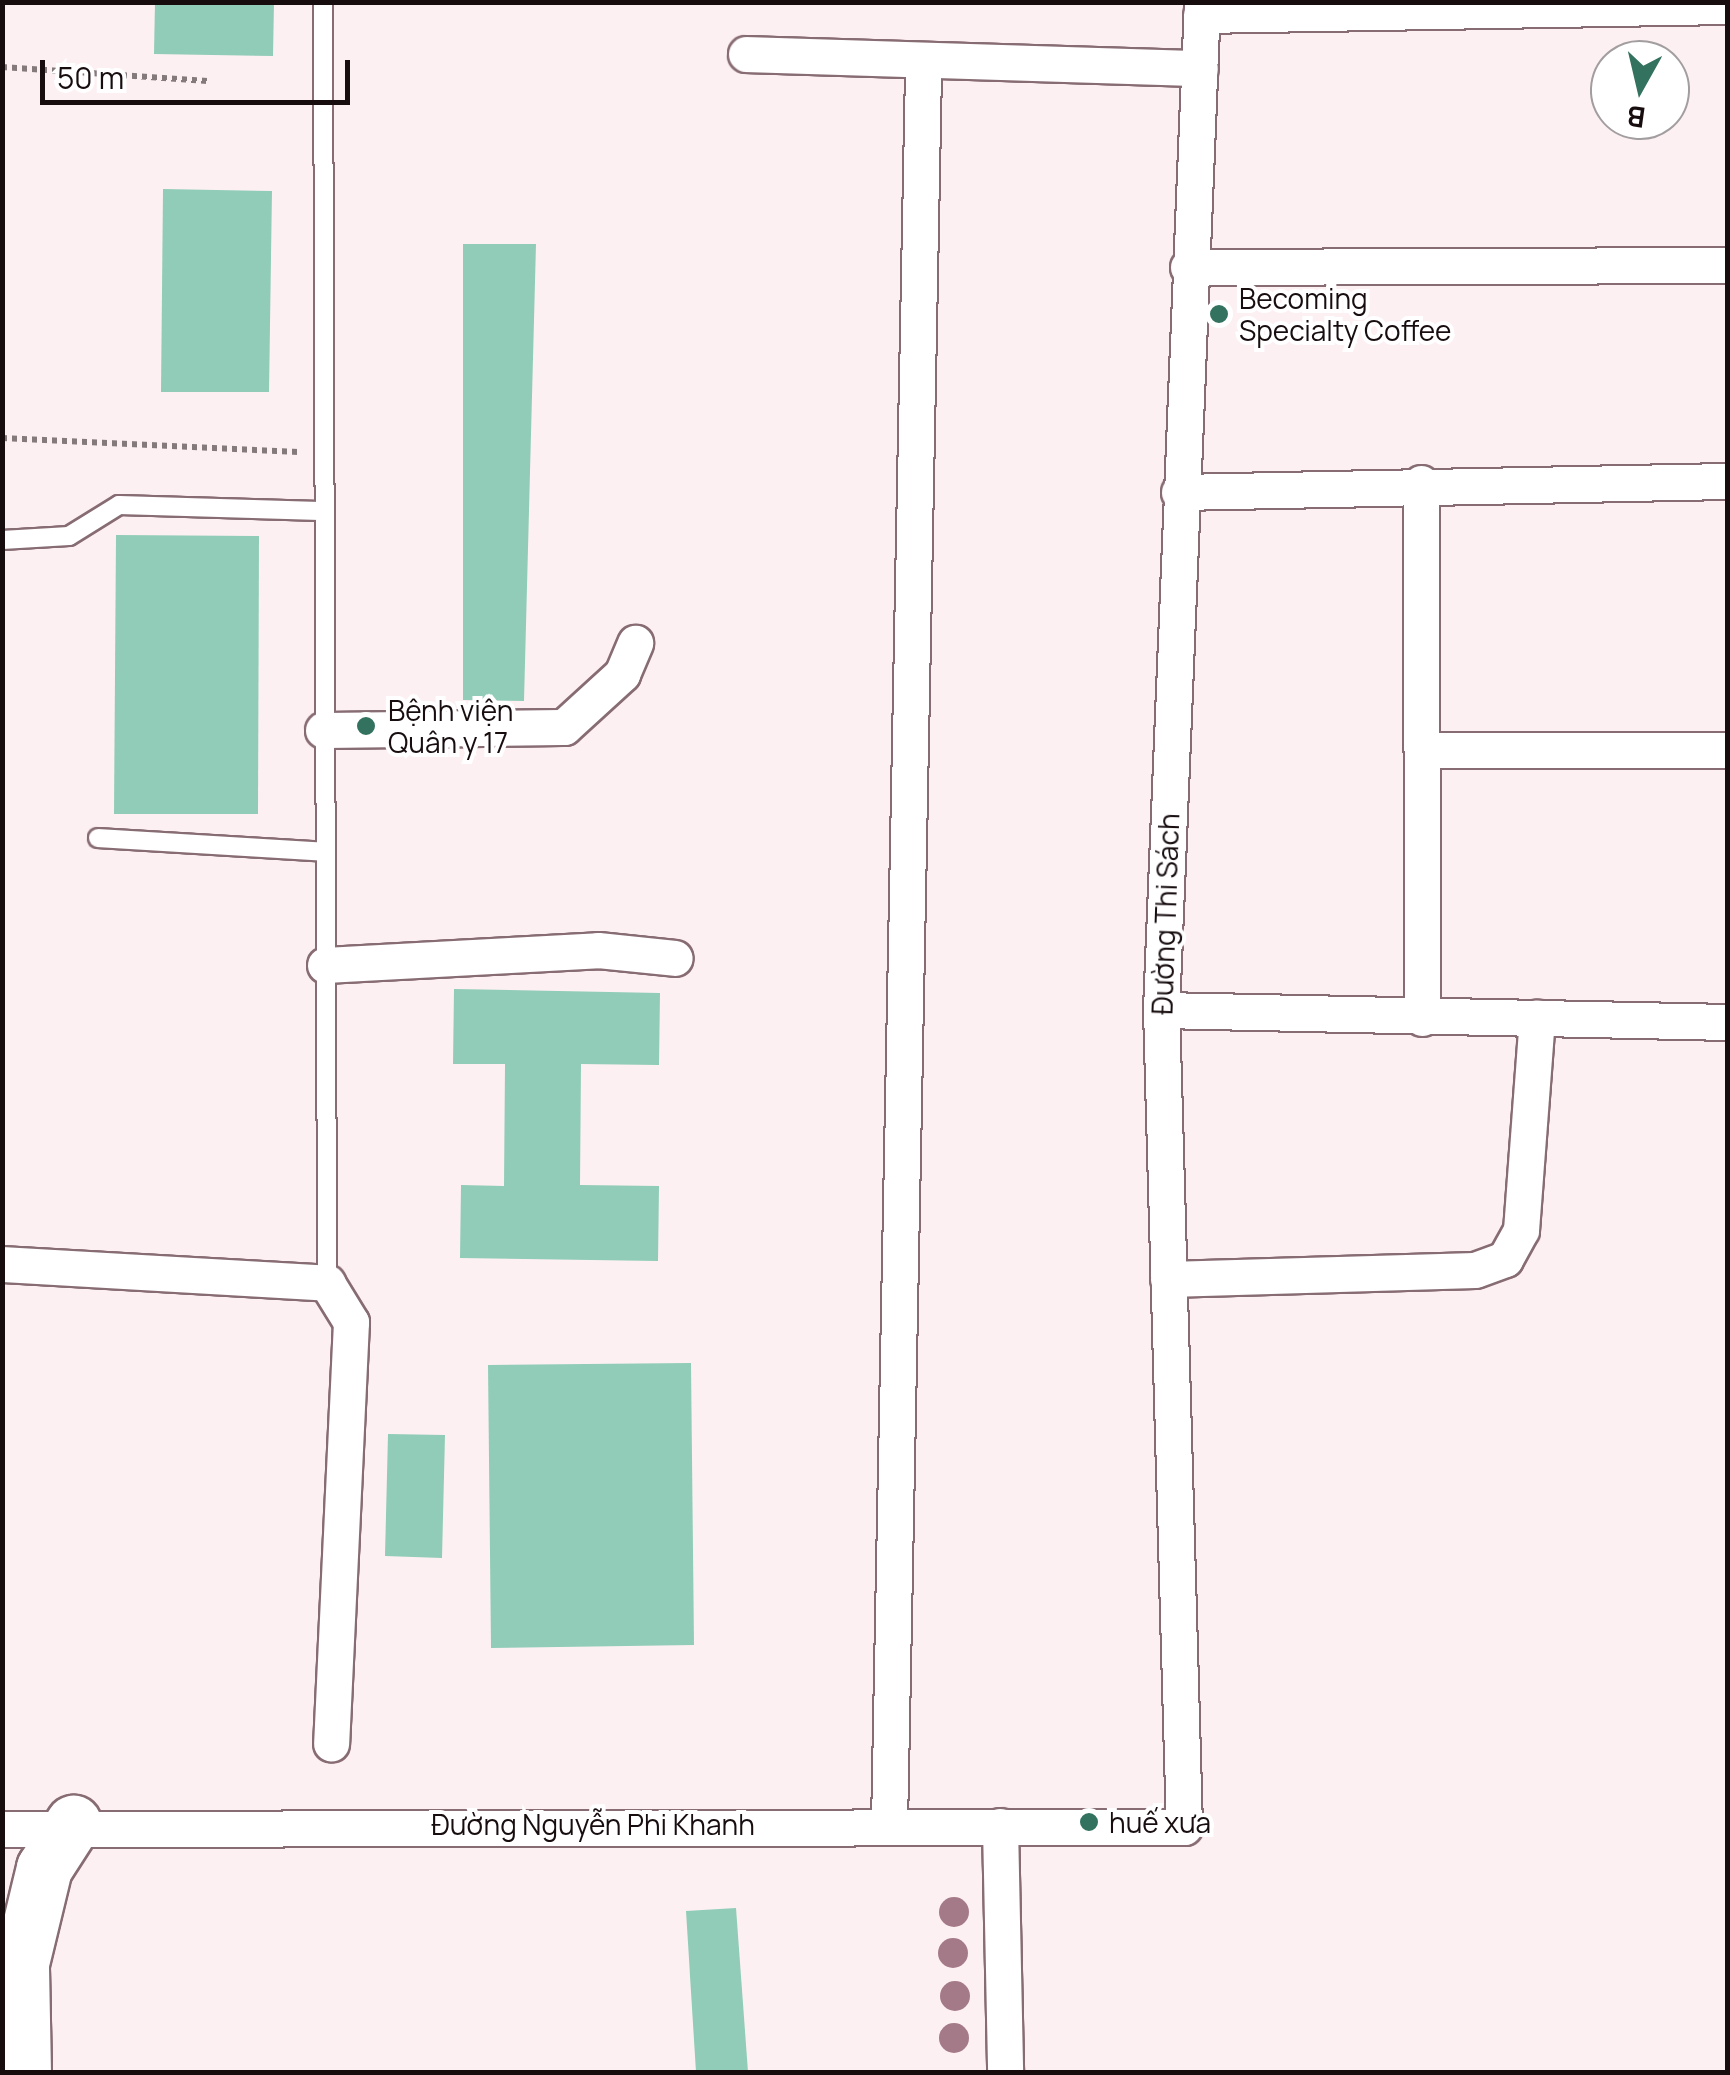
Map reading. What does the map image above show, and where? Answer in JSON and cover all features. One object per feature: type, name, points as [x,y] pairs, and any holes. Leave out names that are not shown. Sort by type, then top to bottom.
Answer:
[{"type":"main road","points":[[23,2072],[21,1964],[44,1868],[73,1823]]},
{"type":"street","points":[[1202,9],[1728,6]]},
{"type":"street","name":"Đường Thi Sách","points":[[1184,1827],[1161,1010],[1178,492],[1202,9]]},
{"type":"street","points":[[746,54],[1200,68]]},
{"type":"street","points":[[889,1825],[924,62]]},
{"type":"street","points":[[1188,267],[1728,265]]},
{"type":"street","points":[[1178,492],[1421,483],[1728,481]]},
{"type":"street","points":[[1421,483],[1422,1018]]},
{"type":"street","points":[[323,730],[564,727],[622,674],[635,643]]},
{"type":"street","points":[[1422,750],[1728,750]]},
{"type":"street","points":[[325,965],[598,950],[675,958]]},
{"type":"street","points":[[1161,1010],[1728,1022]]},
{"type":"street","points":[[1168,1279],[1475,1270],[1504,1259],[1521,1230],[1536,1018]]},
{"type":"street","points":[[2,1264],[327,1283],[352,1338],[331,1744]]},
{"type":"street","name":"Đường Nguyễn Phi Khanh","points":[[2,1829],[73,1823],[1184,1827]]},
{"type":"street","points":[[1000,1826],[1005,2072]]},
{"type":"lane","points":[[323,2],[320,511],[327,1283]]},
{"type":"lane","points":[[2,540],[69,536],[118,504],[320,511]]},
{"type":"lane","points":[[98,838],[324,852]]},
{"type":"path","points":[[2,68],[208,81]]},
{"type":"path","points":[[2,438],[320,454]]},
{"type":"building","points":[[155,2],[274,2],[273,56],[154,54]]},
{"type":"building","points":[[163,189],[272,191],[269,392],[161,392]]},
{"type":"building","points":[[463,244],[536,244],[524,701],[463,700]]},
{"type":"building","points":[[116,535],[259,536],[258,814],[114,814]]},
{"type":"building","points":[[454,989],[660,993],[659,1065],[581,1064],[580,1185],[659,1186],[658,1261],[460,1258],[461,1185],[504,1186],[505,1064],[453,1064]]},
{"type":"building","points":[[691,1363],[694,1645],[491,1648],[488,1365]]},
{"type":"building","points":[[388,1434],[445,1435],[442,1558],[385,1556]]},
{"type":"building","points":[[736,1908],[748,2072],[696,2072],[686,1911]]},
{"type":"place","name":"Becoming Specialty Coffee","points":[[1219,314]]},
{"type":"place","name":"Bệnh viện Quân y 17","points":[[366,726]]},
{"type":"place","name":"huế xưa","points":[[1089,1822]]}]
